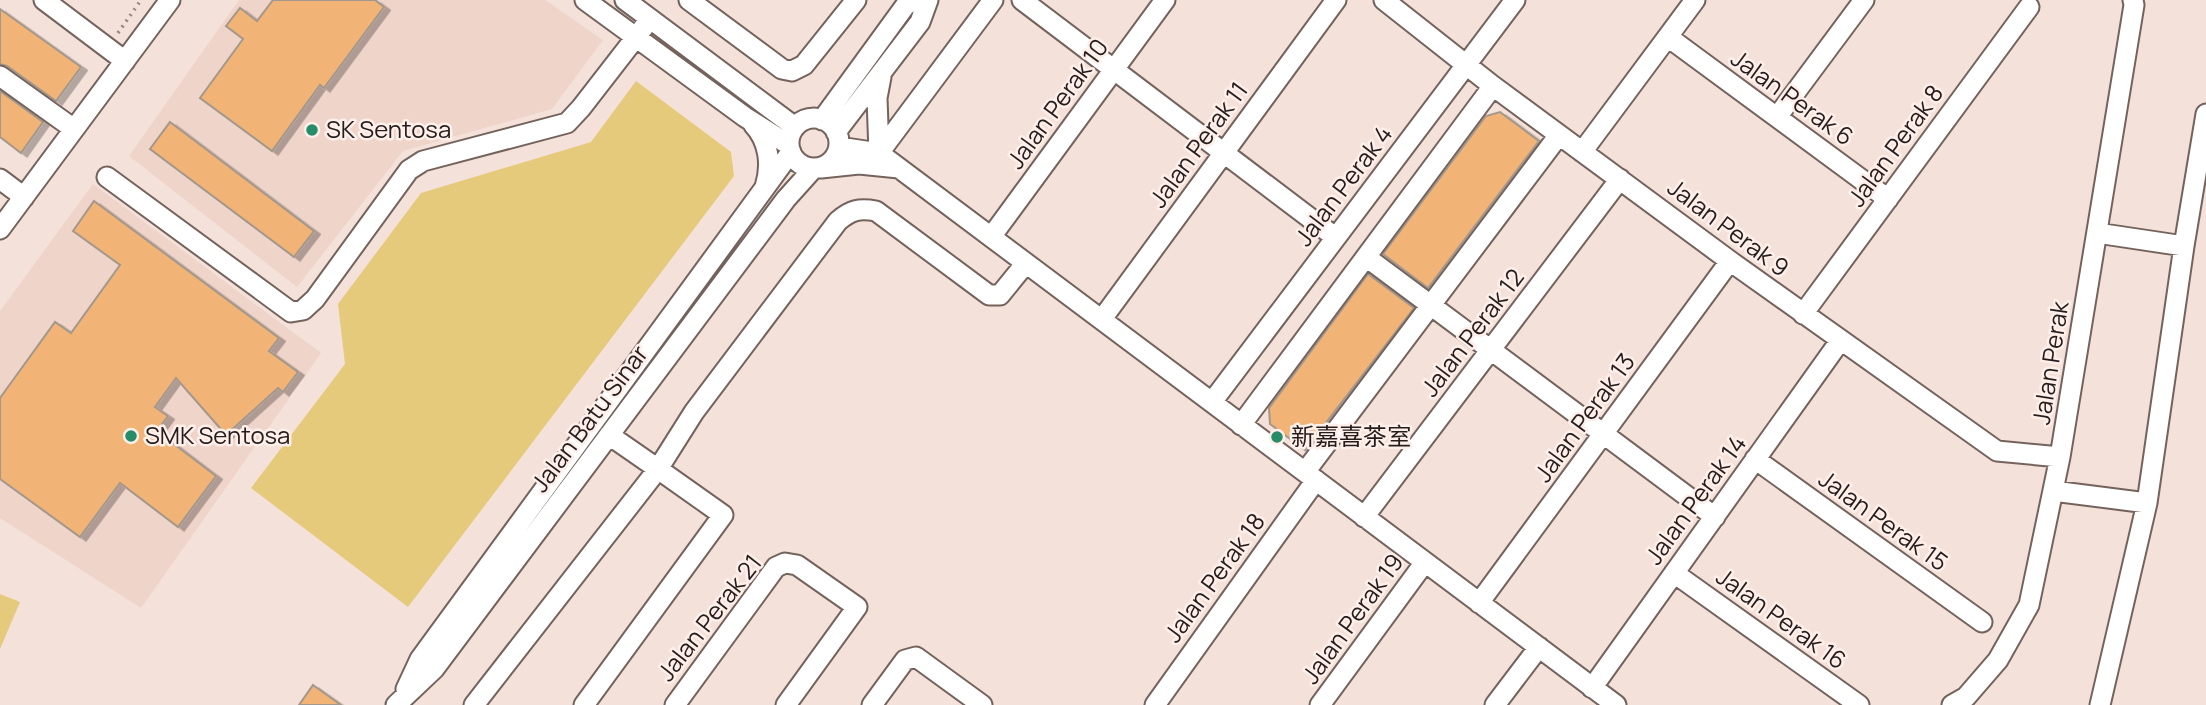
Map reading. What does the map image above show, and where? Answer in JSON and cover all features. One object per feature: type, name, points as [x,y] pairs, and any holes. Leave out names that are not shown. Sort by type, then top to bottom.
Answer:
[{"type":"street","points":[[44,0],[125,61]]},
{"type":"street","points":[[0,229],[170,0]]},
{"type":"street","points":[[585,0],[745,117],[792,142]]},
{"type":"street","points":[[625,0],[766,106],[792,142],[800,164],[817,168],[859,164],[900,168]]},
{"type":"street","points":[[689,0],[782,69],[792,71],[804,65],[856,0]]},
{"type":"street","points":[[766,106],[810,111],[823,108],[836,100],[905,6],[913,0]]},
{"type":"street","points":[[832,133],[920,22],[928,0]]},
{"type":"street","points":[[879,153],[993,0]]},
{"type":"street","points":[[1021,0],[1335,237]]},
{"type":"street","name":"Jalan Perak 10","points":[[991,237],[1165,0]]},
{"type":"street","name":"Jalan Perak 11","points":[[1102,319],[1336,0]]},
{"type":"street","name":"Jalan Perak 9","points":[[1384,0],[1493,86],[1730,261],[1997,451],[2060,457]]},
{"type":"street","name":"Jalan Perak 4","points":[[1212,402],[1515,0]]},
{"type":"street","points":[[1582,152],[1695,0]]},
{"type":"street","points":[[1777,117],[1864,0]]},
{"type":"street","name":"Jalan Perak","points":[[1952,705],[1966,697],[1998,660],[2029,605],[2060,457],[2133,0]]},
{"type":"street","name":"Jalan Perak 8","points":[[1803,314],[2029,7]]},
{"type":"street","points":[[107,177],[291,312],[303,310],[316,299],[410,170],[423,161],[567,123],[650,19]]},
{"type":"street","name":"Jalan Perak 6","points":[[1668,37],[1888,199]]},
{"type":"street","points":[[879,153],[877,98],[881,72]]},
{"type":"street","points":[[0,76],[74,130]]},
{"type":"street","points":[[1241,425],[1493,86]]},
{"type":"street","points":[[817,168],[833,160],[832,133],[836,100]]},
{"type":"street","points":[[2100,705],[2147,503],[2206,114]]},
{"type":"street","points":[[745,117],[760,132],[767,150],[768,176],[764,191]]},
{"type":"street","points":[[792,142],[811,119],[832,133],[879,153],[1616,705]]},
{"type":"street","name":"Jalan Perak 18","points":[[1155,705],[1430,304],[1559,135]]},
{"type":"street","name":"Jalan Batu Sinar","points":[[405,702],[420,659],[764,191],[792,142]]},
{"type":"street","name":"Jalan Batu Sinar","points":[[405,702],[434,669],[786,199],[817,168]]},
{"type":"street","points":[[0,179],[24,197]]},
{"type":"street","name":"Jalan Perak 12","points":[[1364,517],[1620,179]]},
{"type":"street","points":[[474,705],[658,469],[694,412],[838,221],[848,212],[859,208],[876,211],[989,295],[1000,295],[1026,263]]},
{"type":"street","points":[[2097,233],[2184,246]]},
{"type":"street","points":[[1366,257],[1714,517]]},
{"type":"street","name":"Jalan Perak 13","points":[[1479,603],[1730,261]]},
{"type":"street","name":"Jalan Perak 14","points":[[1592,688],[1840,341]]},
{"type":"street","points":[[584,705],[723,515],[609,435]]},
{"type":"street","name":"Jalan Perak 15","points":[[1755,460],[1982,622]]},
{"type":"street","points":[[2053,491],[2147,503]]},
{"type":"street","name":"Jalan Perak 19","points":[[1320,705],[1425,562]]},
{"type":"street","name":"Jalan Perak 21","points":[[675,705],[776,566],[785,563],[797,565],[856,607],[786,705]]},
{"type":"street","name":"Jalan Perak 16","points":[[1674,573],[1859,705]]},
{"type":"street","points":[[1495,705],[1539,647]]},
{"type":"street","points":[[872,705],[905,660],[916,657],[982,705]]},
{"type":"path","points":[[107,48],[141,0]]},
{"type":"shaded area","name":"SK Sentosa","points":[[239,0],[545,0],[603,40],[552,109],[403,151],[297,287],[129,156]]},
{"type":"shaded area","points":[[636,81],[731,152],[734,176],[408,607],[251,488],[345,364],[338,304],[421,193],[591,142]]},
{"type":"shaded area","name":"SMK Sentosa","points":[[93,184],[321,353],[141,608],[0,518],[0,311]]},
{"type":"shaded area","points":[[0,594],[20,602],[0,649]]},
{"type":"building","points":[[273,0],[375,0],[384,7],[324,88],[320,85],[272,151],[200,98],[243,39],[226,26],[240,8],[257,21]]},
{"type":"building","points":[[0,9],[81,67],[56,101],[7,66],[0,64]]},
{"type":"building","points":[[0,91],[43,122],[21,153],[0,137]]},
{"type":"building","points":[[1500,112],[1539,141],[1428,288],[1383,254],[1486,116]]},
{"type":"building","points":[[170,122],[314,231],[294,257],[150,149]]},
{"type":"building","name":"SMK Sentosa","points":[[94,201],[279,338],[269,351],[298,372],[283,392],[278,388],[226,435],[176,378],[155,407],[168,416],[157,431],[216,476],[178,527],[120,483],[80,537],[0,479],[0,398],[55,322],[71,333],[120,265],[73,231]]},
{"type":"building","points":[[1368,274],[1414,308],[1305,450],[1270,424],[1269,408]]},
{"type":"building","points":[[313,685],[341,705],[299,705]]},
{"type":"place","name":"SK Sentosa","points":[[312,130]]},
{"type":"place","name":"SMK Sentosa","points":[[131,436]]},
{"type":"place","name":"新嘉喜茶室","points":[[1277,437]]}]
